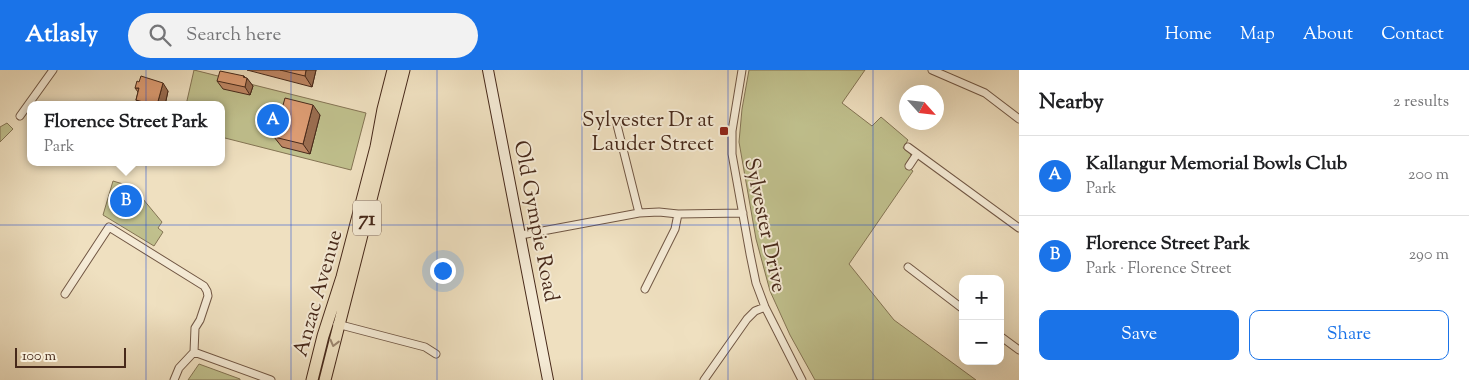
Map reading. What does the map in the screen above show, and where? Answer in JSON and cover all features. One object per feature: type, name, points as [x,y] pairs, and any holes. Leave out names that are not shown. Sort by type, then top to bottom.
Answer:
[{"type":"highway","name":"Anzac Avenue","points":[[325,380],[334,323],[388,110],[393,70]]},
{"type":"highway","name":"Anzac Avenue","points":[[388,110],[404,70]]},
{"type":"highway","name":"Anzac Avenue","points":[[312,380],[320,350],[334,323]]},
{"type":"main road","name":"Old Gympie Road","points":[[488,70],[548,380]]},
{"type":"street","points":[[31,101],[53,70]]},
{"type":"street","name":"Sylvester Drive","points":[[742,70],[732,132],[732,154],[756,282],[765,307],[802,380]]},
{"type":"street","points":[[932,70],[985,93],[1019,119]]},
{"type":"street","points":[[20,116],[27,106]]},
{"type":"street","points":[[617,125],[639,213]]},
{"type":"street","points":[[908,147],[1019,228]]},
{"type":"street","points":[[909,166],[918,154]]},
{"type":"street","points":[[520,235],[639,213],[743,213]]},
{"type":"street","points":[[645,288],[675,229],[678,214]]},
{"type":"street","points":[[65,294],[109,227],[204,286],[208,291],[208,296],[200,320],[195,328],[194,352],[179,368],[174,380]]},
{"type":"street","points":[[908,266],[959,305]]},
{"type":"street","points":[[704,380],[747,319],[755,311],[765,307]]},
{"type":"street","points":[[334,323],[425,346],[436,354]]},
{"type":"street","points":[[1004,339],[1019,350]]},
{"type":"street","points":[[194,352],[271,380]]},
{"type":"green space","points":[[194,70],[366,113],[351,170],[225,138],[225,101],[187,101]]},
{"type":"green space","points":[[749,70],[865,70],[842,103],[872,126],[881,117],[908,140],[903,148],[911,156],[905,165],[913,171],[849,264],[894,320],[976,380],[815,380],[790,335],[770,291],[756,239],[739,142],[742,109]]},
{"type":"green space","points":[[7,123],[13,129],[0,142],[0,127]]},
{"type":"green space","points":[[113,181],[133,187],[162,222],[158,228],[163,232],[154,246],[103,215]]},
{"type":"green space","points":[[199,364],[240,379],[240,380],[188,380]]},
{"type":"building","points":[[280,70],[306,70],[305,76]]},
{"type":"building","points":[[220,71],[244,76],[247,78],[245,87],[217,81]]},
{"type":"building","points":[[141,76],[163,83],[158,101],[136,100],[139,88],[135,88],[137,81],[139,82]]},
{"type":"building","points":[[285,98],[313,105],[303,144],[274,137]]},
{"type":"place","name":"Kallangur Memorial Bowls Club","points":[[273,120]]},
{"type":"place","name":"Sylvester Dr at Lauder Street","points":[[724,131]]},
{"type":"place","name":"Florence Street Park","points":[[126,201]]}]
